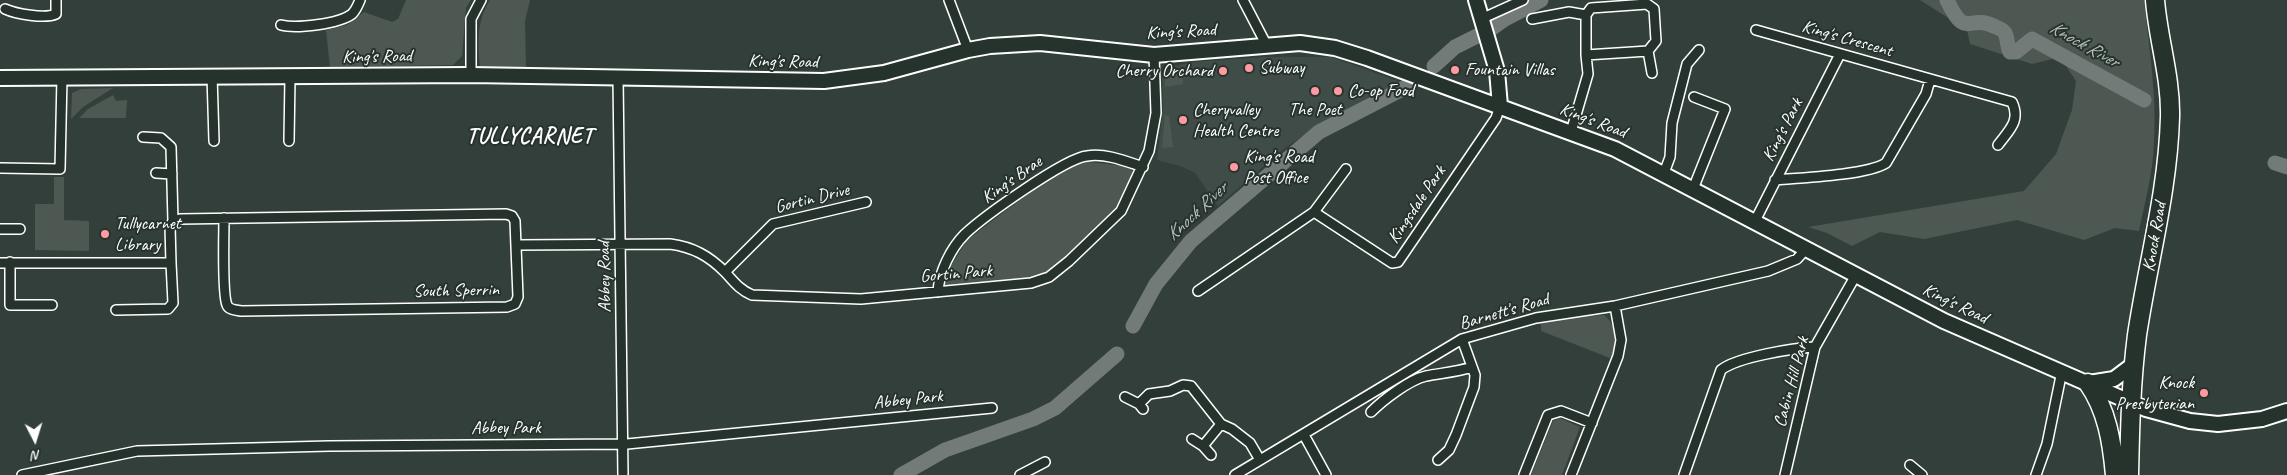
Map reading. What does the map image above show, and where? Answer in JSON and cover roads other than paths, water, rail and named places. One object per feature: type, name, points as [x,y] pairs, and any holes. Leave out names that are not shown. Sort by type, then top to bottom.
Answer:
[{"type":"highway","name":"Knock Road","points":[[2129,475],[2130,402],[2134,364],[2163,197],[2170,116],[2166,70],[2155,0]]},
{"type":"highway","points":[[2088,383],[2098,396],[2104,414],[2115,475]]},
{"type":"street","points":[[5,9],[17,14],[36,14],[48,17],[56,14],[56,0]]},
{"type":"street","points":[[281,25],[294,28],[336,20],[351,14],[360,0]]},
{"type":"street","points":[[471,75],[471,19],[481,0]]},
{"type":"street","points":[[948,0],[968,50]]},
{"type":"street","points":[[1243,0],[1265,38],[1266,44]]},
{"type":"street","points":[[1476,0],[1499,82],[1500,106]]},
{"type":"street","points":[[1482,19],[1523,0]]},
{"type":"street","points":[[1571,132],[1588,74],[1586,55],[1586,15],[1591,8],[1647,4],[1651,6],[1656,16],[1656,41],[1648,51],[1586,55]]},
{"type":"street","points":[[1532,19],[1569,12],[1586,15]]},
{"type":"street","name":"King's Crescent","points":[[1756,30],[2012,102],[2017,111],[2016,119],[1998,145]]},
{"type":"street","name":"King's Road","points":[[0,78],[212,75],[471,75],[836,80],[884,73],[968,50],[1008,44],[1040,43],[1154,54],[1266,44],[1300,44],[1335,48],[1615,149],[1944,321],[2130,402],[2162,414],[2218,424],[2262,419],[2287,410]]},
{"type":"street","points":[[1664,174],[1670,157],[1672,123],[1687,64],[1699,50]]},
{"type":"street","points":[[1648,51],[1652,73]]},
{"type":"street","name":"Gortin Park","points":[[517,245],[670,244],[685,246],[705,254],[741,290],[752,295],[861,299],[1008,287],[1032,283],[1049,276],[1096,236],[1121,211],[1149,154],[1156,112],[1154,54]]},
{"type":"street","name":"King's Park","points":[[1755,221],[1840,54]]},
{"type":"street","points":[[212,75],[214,142]]},
{"type":"street","points":[[290,76],[290,141]]},
{"type":"street","points":[[0,168],[60,169],[62,77]]},
{"type":"street","name":"Abbey Road","points":[[618,78],[623,475]]},
{"type":"street","points":[[1775,180],[1879,168],[1886,163],[1926,94],[1930,80]]},
{"type":"street","points":[[1499,82],[1514,111]]},
{"type":"street","points":[[1694,98],[1725,109],[1694,189]]},
{"type":"street","name":"Kingsdale Park","points":[[1314,212],[1392,263],[1398,262],[1496,118],[1500,106]]},
{"type":"street","points":[[116,310],[168,309],[173,303],[170,226],[173,220],[171,147],[168,142],[161,138],[142,138]]},
{"type":"street","name":"King's Brae","points":[[938,292],[943,269],[964,235],[1062,165],[1086,156],[1096,156],[1122,160],[1143,167]]},
{"type":"street","points":[[1198,291],[1314,212],[1346,169]]},
{"type":"street","points":[[156,173],[172,174]]},
{"type":"street","name":"Gortin Drive","points":[[725,272],[773,224],[866,202]]},
{"type":"street","name":"South Sperrin","points":[[173,220],[224,218],[506,214],[512,216],[515,221],[518,297],[515,304],[507,306],[241,311],[231,309],[227,306],[224,218]]},
{"type":"street","points":[[0,229],[20,230]]},
{"type":"street","name":"Barnett's Road","points":[[1237,474],[1462,339],[1536,318],[1614,306],[1782,266],[1797,259],[1807,248]]},
{"type":"street","points":[[10,262],[10,304],[52,305]]},
{"type":"street","points":[[0,263],[171,263]]},
{"type":"street","name":"Cabin Hill Park","points":[[1784,475],[1815,347],[1856,275]]},
{"type":"street","points":[[1571,475],[1618,356],[1621,340],[1614,306]]},
{"type":"street","points":[[1438,460],[1448,450],[1456,435],[1474,387],[1475,375],[1462,339]]},
{"type":"street","points":[[1684,475],[1722,370],[1727,365],[1741,360],[1815,347]]},
{"type":"street","points":[[2088,383],[2114,379],[2134,364]]},
{"type":"street","points":[[1371,412],[1387,399],[1425,376],[1457,372],[1472,366]]},
{"type":"street","points":[[2036,475],[2047,444],[2062,371]]},
{"type":"street","points":[[1125,397],[1141,406],[1149,394],[1170,392],[1183,384],[1191,386],[1221,424],[1232,429],[1250,443],[1260,460]]},
{"type":"street","name":"Abbey Park","points":[[22,475],[136,451],[310,446],[623,444],[992,408]]},
{"type":"street","points":[[1524,475],[1548,416],[1560,411],[1592,423]]},
{"type":"street","points":[[1203,446],[1221,424]]},
{"type":"street","points":[[1304,435],[1326,475]]},
{"type":"street","points":[[1192,440],[1203,446],[1211,455]]},
{"type":"street","points":[[1025,474],[1044,462]]},
{"type":"street","points":[[1910,465],[1922,475]]},
{"type":"waterway","name":"Knock River","points":[[1491,29],[1505,19],[1541,0]]},
{"type":"waterway","name":"Knock River","points":[[1947,0],[1959,20],[1964,23],[1986,23],[2003,31],[2006,35],[2010,52],[2016,52],[2032,39],[2144,100]]},
{"type":"waterway","name":"Knock River","points":[[1434,66],[1455,47],[1477,36]]},
{"type":"waterway","name":"Knock River","points":[[1133,326],[1156,284],[1191,241],[1319,132],[1410,85]]},
{"type":"waterway","name":"Knock River","points":[[2275,163],[2287,167]]},
{"type":"waterway","name":"Knock River","points":[[901,475],[945,450],[1033,419],[1055,408],[1117,354]]},
{"type":"place","name":"Subway","points":[[1249,68]]},
{"type":"place","name":"Fountain Villas","points":[[1455,70]]},
{"type":"place","name":"Cherry Orchard","points":[[1223,71]]},
{"type":"place","name":"The Poet","points":[[1315,91]]},
{"type":"place","name":"Co-op Food","points":[[1338,91]]},
{"type":"place","name":"Cheryvalley Health Centre","points":[[1183,120]]},
{"type":"place","name":"King's Road Post Office","points":[[1234,167]]},
{"type":"place","name":"Tullycarnet Library","points":[[105,234]]},
{"type":"place","name":"Knock Presbyterian","points":[[2204,393]]},
{"type":"district","name":"TULLYCARNET","points":[[530,137]]}]
